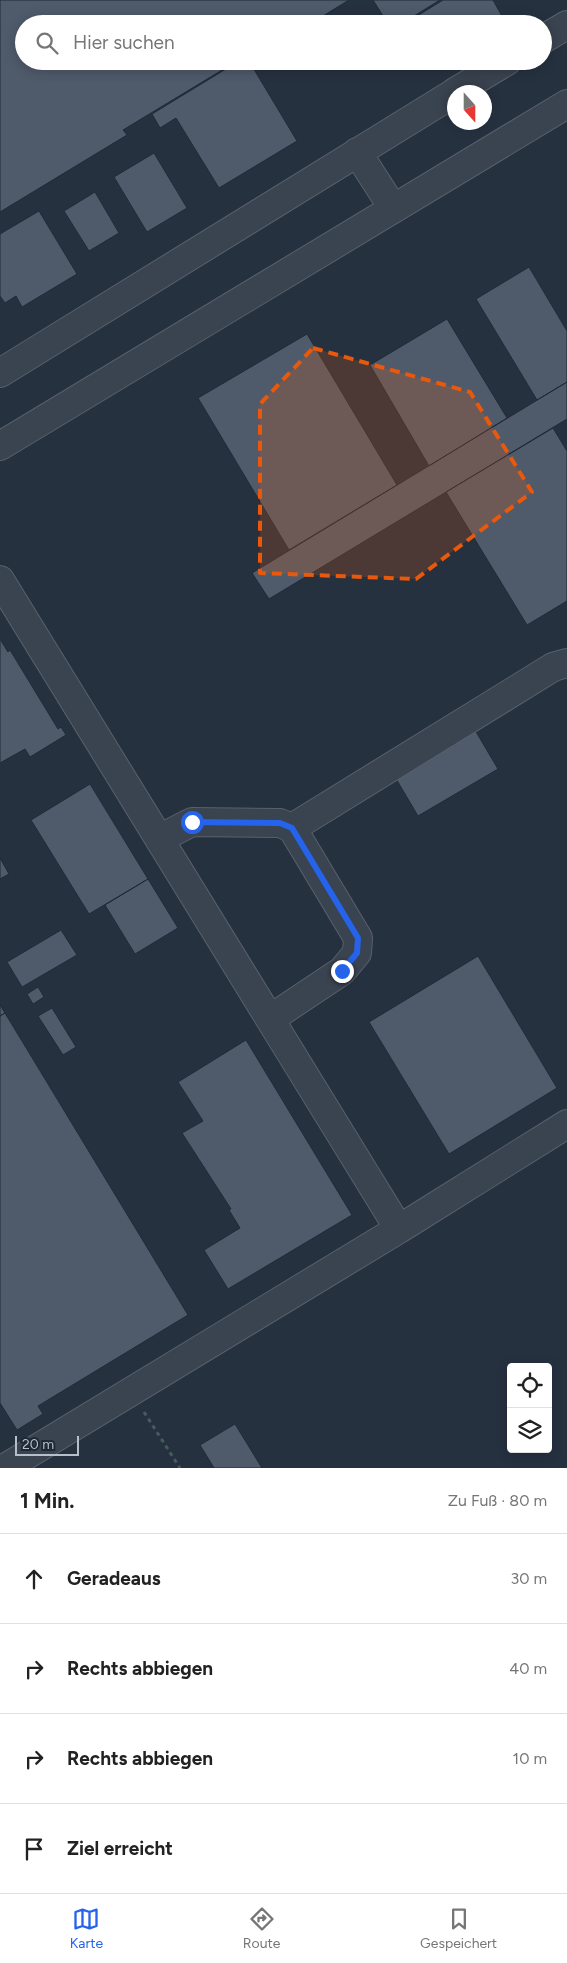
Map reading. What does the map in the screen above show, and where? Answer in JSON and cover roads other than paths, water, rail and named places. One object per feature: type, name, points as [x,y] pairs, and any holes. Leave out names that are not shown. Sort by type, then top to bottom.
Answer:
[{"type":"lane","points":[[552,34],[567,25]]},
{"type":"lane","points":[[468,85],[492,70]]},
{"type":"lane","points":[[0,373],[447,98]]},
{"type":"lane","points":[[0,446],[567,104]]},
{"type":"lane","points":[[357,152],[393,208]]},
{"type":"lane","points":[[0,580],[399,1229]]},
{"type":"lane","points":[[292,828],[553,667],[567,662]]},
{"type":"lane","points":[[159,839],[192,822],[280,823],[292,828],[358,938],[357,953],[342,971],[270,1019]]},
{"type":"lane","points":[[5,1468],[399,1229],[567,1124]]}]
